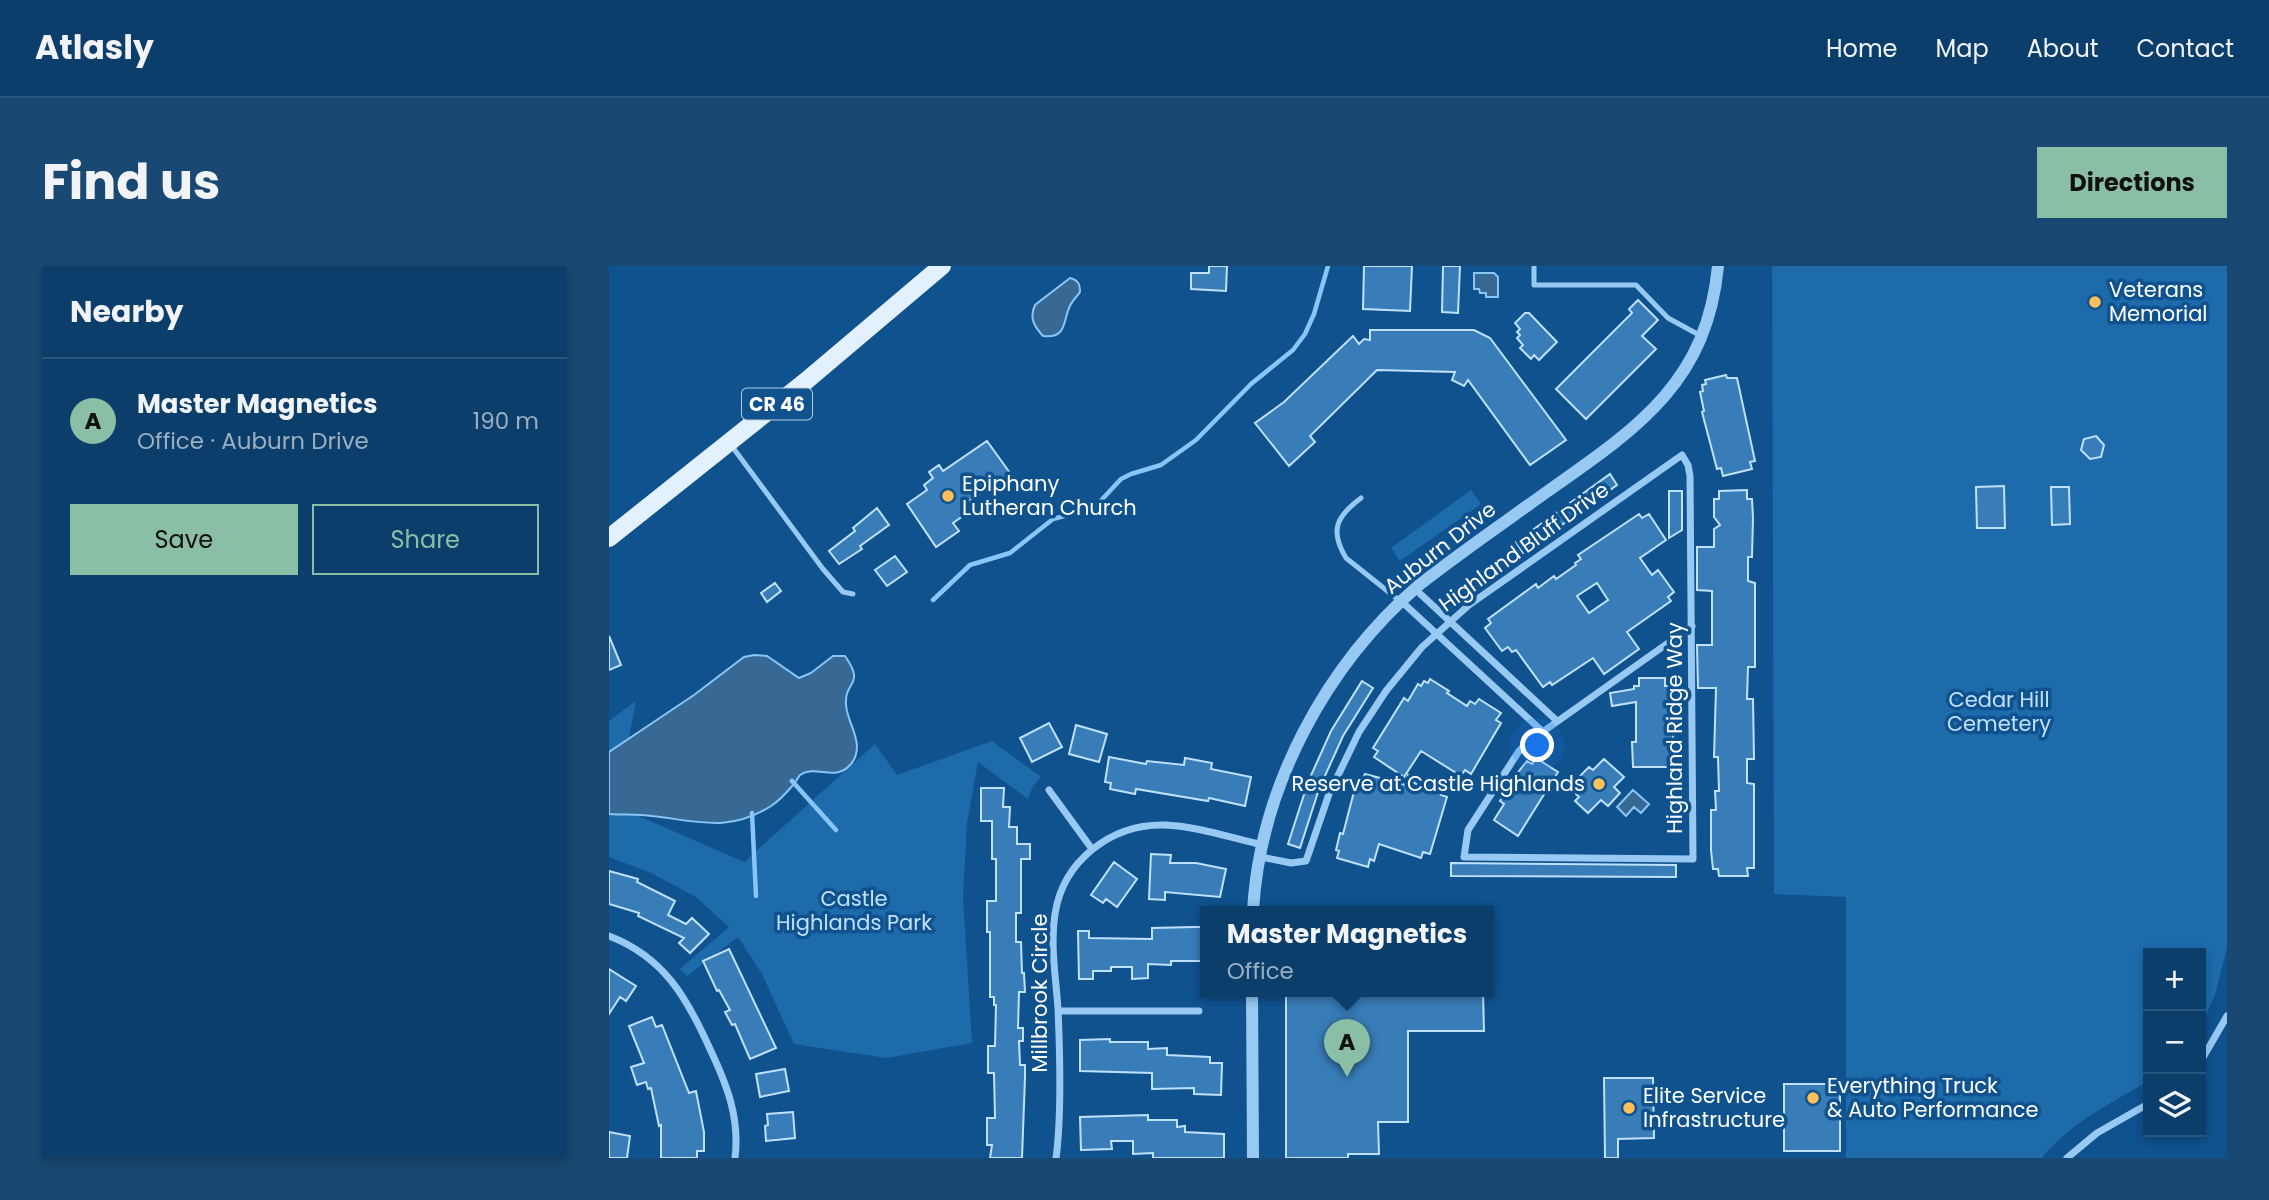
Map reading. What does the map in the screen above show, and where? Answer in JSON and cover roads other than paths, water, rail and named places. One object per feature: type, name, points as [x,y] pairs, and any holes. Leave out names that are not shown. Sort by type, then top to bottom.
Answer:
[{"type":"main road","name":"CR 46","points":[[609,538],[816,373],[941,266]]},
{"type":"street","name":"Auburn Drive","points":[[1254,906],[1262,851],[1283,781],[1308,723],[1348,661],[1415,589],[1601,454],[1644,419],[1675,384],[1701,336],[1712,300],[1718,266]]},
{"type":"street","name":"Highland Bluff Drive","points":[[1262,851],[1291,863],[1306,860],[1329,794],[1359,732],[1386,691],[1436,634],[1468,605],[1682,455]]},
{"type":"street","name":"Highland Ridge Way","points":[[1542,731],[1519,751],[1468,830],[1464,857],[1693,859],[1690,475],[1689,465],[1682,455]]},
{"type":"street","points":[[1415,589],[1556,720]]},
{"type":"street","points":[[1401,601],[1542,731],[1692,626]]},
{"type":"street","points":[[1049,790],[1092,849]]},
{"type":"street","name":"Millbrook Circle","points":[[1056,1158],[1058,1011],[1053,943],[1055,912],[1063,886],[1071,873],[1092,849],[1119,832],[1134,828],[1166,825],[1262,851]]},
{"type":"street","points":[[609,936],[629,945],[666,973],[694,1013],[730,1094],[737,1136],[735,1158]]},
{"type":"street","points":[[1252,997],[1252,1158]]},
{"type":"street","points":[[1058,1011],[1199,1011]]},
{"type":"street","points":[[2206,1052],[2227,1016]]},
{"type":"street","points":[[2067,1158],[2097,1133],[2143,1107]]},
{"type":"lane","points":[[1534,266],[1534,285],[1636,285],[1668,318],[1701,336]]},
{"type":"lane","points":[[730,442],[823,569],[843,592],[853,594]]},
{"type":"lane","points":[[1361,498],[1343,512],[1339,519],[1337,535],[1341,550],[1346,558],[1401,601]]},
{"type":"waterway","points":[[933,600],[970,565],[1010,553],[1053,519],[1094,508],[1121,479],[1161,465],[1196,440],[1251,384],[1293,350],[1305,334],[1314,314],[1328,266]]},
{"type":"waterway","points":[[792,781],[836,830]]},
{"type":"waterway","points":[[752,813],[756,896]]},
{"type":"place","name":"Veterans Memorial","points":[[2095,302]]},
{"type":"place","name":"Epiphany Lutheran Church","points":[[948,496]]},
{"type":"place","name":"Reserve at Castle Highlands","points":[[1599,784]]},
{"type":"place","name":"Master Magnetics","points":[[1347,1077]]},
{"type":"place","name":"Everything Truck & Auto Performance","points":[[1813,1098]]},
{"type":"place","name":"Elite Service Infrastructure","points":[[1629,1108]]},
{"type":"park label","name":"Cedar Hill Cemetery","points":[[1999,712]]},
{"type":"park label","name":"Castle Highlands Park","points":[[854,911]]}]
